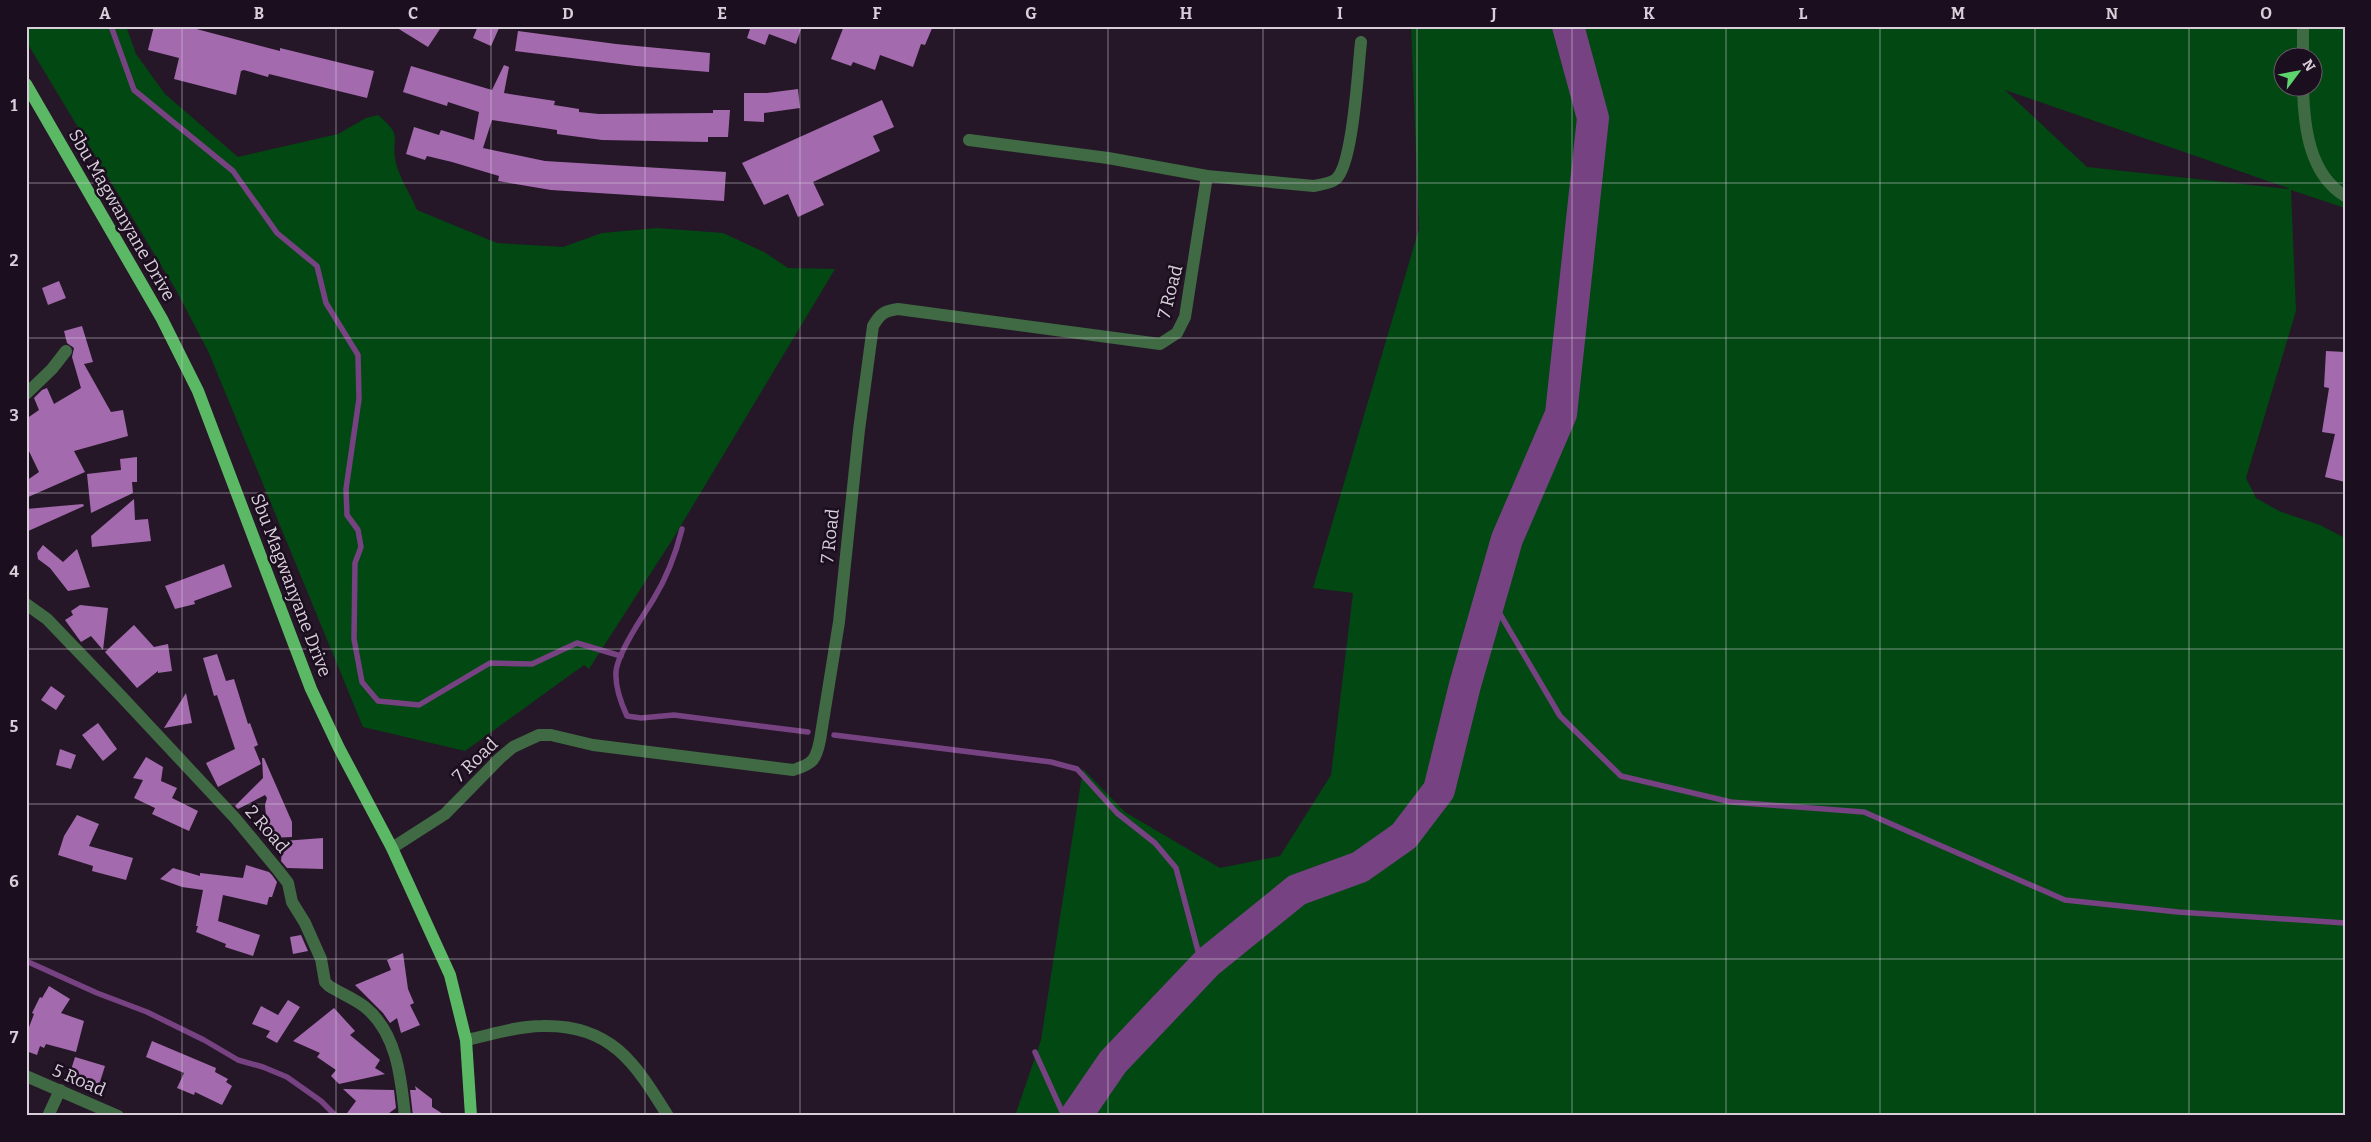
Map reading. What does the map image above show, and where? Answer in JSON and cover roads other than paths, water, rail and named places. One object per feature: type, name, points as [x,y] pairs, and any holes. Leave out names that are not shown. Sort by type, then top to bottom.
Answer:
[{"type":"main road","name":"Sbu Magwanyane Drive","points":[[26,84],[162,319],[198,391],[311,689],[339,748],[392,848],[450,975],[466,1040],[471,1116]]},
{"type":"street","points":[[2303,26],[2303,48]]},
{"type":"street","points":[[969,140],[1108,158],[1207,176],[1314,186],[1327,183],[1336,179],[1344,168],[1361,42]]},
{"type":"street","points":[[2303,98],[2310,147],[2320,170],[2335,190],[2345,196]]},
{"type":"street","name":"7 Road","points":[[392,848],[445,814],[513,747],[539,735],[551,735],[593,745],[793,770],[812,762],[817,756],[839,622],[859,430],[873,326],[878,317],[884,311],[898,309],[1160,344],[1177,334],[1185,317],[1207,176]]},
{"type":"street","points":[[26,394],[52,369],[66,351]]},
{"type":"street","name":"2 Road","points":[[26,604],[47,619],[121,696],[234,818],[288,883],[292,902],[306,923],[321,959],[325,982],[341,994],[365,1006],[391,1040],[400,1072],[405,1116]]},
{"type":"street","points":[[466,1040],[542,1026],[575,1028],[586,1032],[604,1039],[617,1048],[637,1069],[668,1116]]},
{"type":"street","name":"5 Road","points":[[26,1076],[118,1116]]},
{"type":"street","points":[[48,1116],[60,1090]]},
{"type":"waterway","points":[[111,26],[134,90],[233,171],[277,233],[317,266],[326,303],[358,355],[359,399],[346,489],[347,515],[358,530],[361,547],[355,563],[354,639],[362,682],[378,701],[419,705],[490,663],[532,664],[577,643],[621,656]]},
{"type":"waterway","points":[[1076,1116],[1113,1062],[1208,962],[1297,890],[1360,867],[1404,836],[1439,790],[1465,685],[1507,539],[1561,414],[1593,118],[1568,26]]},
{"type":"waterway","points":[[682,529],[674,556],[662,583],[631,635],[617,664],[617,689],[627,716],[641,718],[674,715],[808,732]]},
{"type":"waterway","points":[[1490,597],[1560,716],[1621,776],[1731,802],[1864,812],[2065,900],[2178,912],[2345,923]]},
{"type":"waterway","points":[[834,735],[1051,762],[1077,769],[1117,813],[1155,843],[1176,868],[1198,951],[1208,962]]},
{"type":"waterway","points":[[26,961],[97,993],[147,1012],[204,1040],[238,1060],[263,1067],[287,1077],[321,1101],[336,1116]]},
{"type":"waterway","points":[[1035,1052],[1064,1116]]}]
